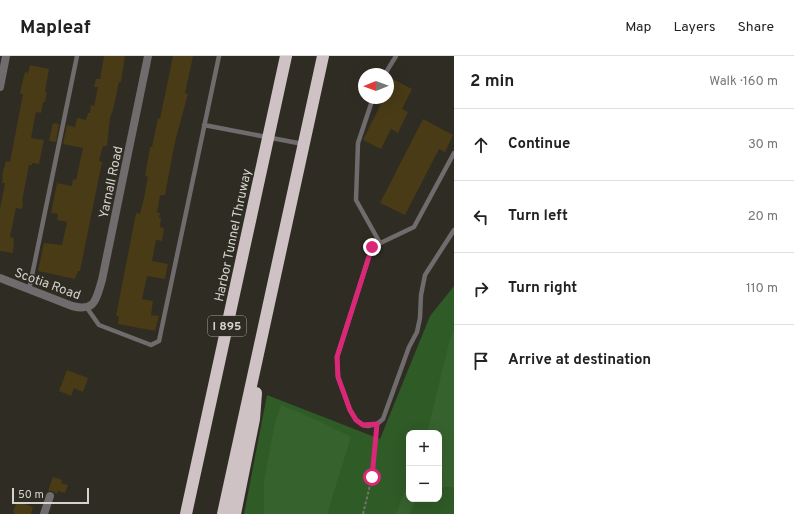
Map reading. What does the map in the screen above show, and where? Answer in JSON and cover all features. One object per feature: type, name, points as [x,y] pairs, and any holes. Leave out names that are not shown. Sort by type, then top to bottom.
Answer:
[{"type":"highway","name":"Harbor Tunnel Thruway","points":[[186,514],[286,56]]},
{"type":"highway","name":"I 895","points":[[223,514],[323,56]]},
{"type":"highway","points":[[235,514],[254,419],[260,344]]},
{"type":"street","points":[[0,87],[6,56]]},
{"type":"street","name":"Yarnall Road","points":[[87,308],[94,303],[102,280],[148,56]]},
{"type":"street","name":"Scotia Road","points":[[0,278],[72,306],[87,308]]},
{"type":"street","points":[[44,514],[50,496]]},
{"type":"lane","points":[[29,290],[77,56]]},
{"type":"lane","points":[[87,308],[99,325],[151,345],[159,341],[218,56]]},
{"type":"lane","points":[[389,68],[396,56]]},
{"type":"lane","points":[[371,104],[358,143],[356,200],[380,243]]},
{"type":"lane","points":[[204,125],[303,144]]},
{"type":"lane","points":[[454,154],[414,227],[372,247],[337,357],[338,377],[350,410],[356,420],[363,425],[377,424],[382,419],[409,347],[417,332],[425,275],[454,230]]},
{"type":"path","points":[[363,514],[372,477],[377,424]]},
{"type":"green space","points":[[454,286],[454,514],[244,514],[267,395],[380,439],[430,316]]},
{"type":"green space","points":[[454,330],[454,487],[442,488],[442,430],[428,430],[450,339]]},
{"type":"green space","points":[[281,405],[317,420],[351,437],[327,514],[264,514],[264,481],[275,423]]},
{"type":"green space","points":[[406,488],[406,502],[415,502],[409,514],[396,514]]},
{"type":"building","points":[[104,56],[125,56],[121,82],[119,82],[110,118],[107,146],[103,146],[99,161],[102,162],[80,271],[78,271],[75,279],[38,271],[44,243],[62,245],[67,222],[57,220],[58,214],[51,213],[57,183],[72,186],[73,179],[76,180],[83,148],[63,144],[67,125],[75,127],[77,118],[86,120],[88,113],[90,113],[91,105],[94,106],[98,87],[94,87],[96,79],[100,79]]},
{"type":"building","points":[[173,56],[193,56],[185,93],[188,94],[175,142],[165,195],[160,195],[157,213],[160,213],[160,227],[164,228],[162,241],[156,240],[152,261],[168,264],[165,279],[147,276],[142,299],[153,301],[151,315],[159,316],[155,331],[118,324],[119,316],[116,316],[136,213],[140,214],[144,198],[148,177],[145,176],[150,147],[152,147],[158,118],[160,119]]},
{"type":"building","points":[[30,65],[49,69],[45,92],[47,92],[45,102],[43,102],[41,113],[36,112],[31,138],[44,140],[39,164],[32,163],[32,165],[29,165],[22,201],[22,209],[16,208],[10,237],[14,238],[13,253],[0,251],[0,209],[5,183],[2,183],[2,175],[6,161],[10,162],[23,94],[20,94],[22,84],[25,72],[28,73]]},
{"type":"building","points":[[394,80],[412,89],[402,109],[408,112],[398,133],[391,129],[381,149],[363,140],[381,104],[394,104]]},
{"type":"building","points":[[423,119],[453,135],[445,152],[439,149],[405,215],[380,203]]},
{"type":"building","points":[[53,123],[59,124],[56,142],[49,141]]},
{"type":"building","points":[[67,370],[88,378],[83,392],[74,388],[71,396],[59,391]]},
{"type":"building","points":[[53,477],[62,480],[61,483],[68,485],[65,493],[58,491],[57,494],[52,491],[48,491]]},
{"type":"building","points":[[17,501],[33,507],[31,514],[14,514],[13,512]]},
{"type":"route","points":[[372,247],[337,357],[338,377],[350,410],[356,420],[363,425],[368,426],[377,424],[372,477]]}]
